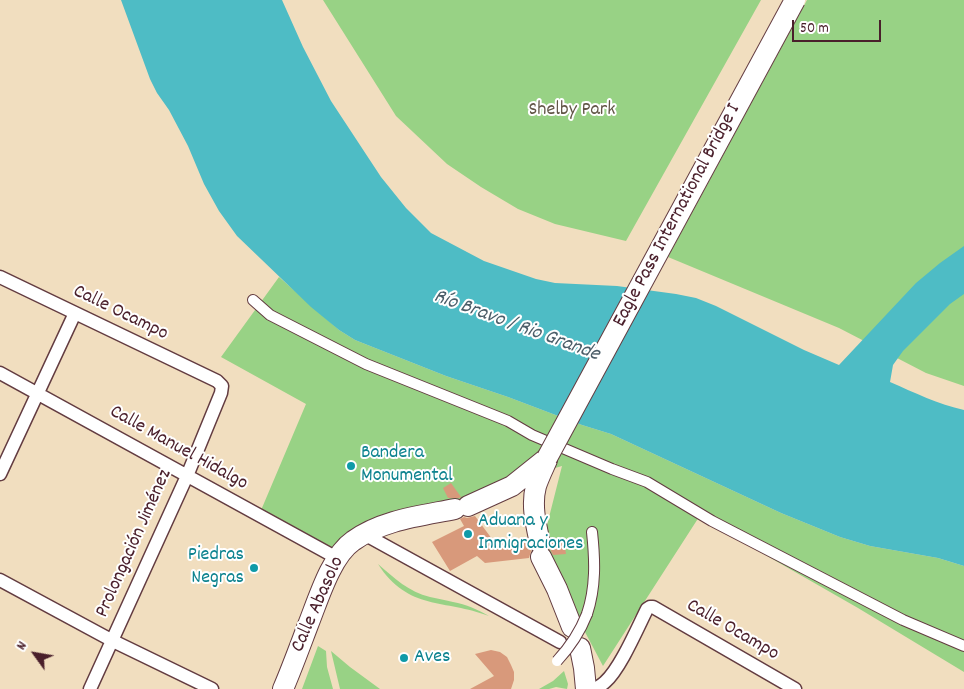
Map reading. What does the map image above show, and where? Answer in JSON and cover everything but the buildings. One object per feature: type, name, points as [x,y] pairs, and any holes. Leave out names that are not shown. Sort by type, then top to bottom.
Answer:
[{"type":"main road","name":"Eagle Pass International Bridge I","points":[[566,634],[557,589],[541,550],[535,521],[535,496],[539,478],[547,458],[795,0]]},
{"type":"main road","name":"Calle Abasolo","points":[[283,689],[329,573],[346,546],[364,534],[382,526],[461,508],[512,486],[547,458]]},
{"type":"main road","points":[[580,651],[586,678],[586,689]]},
{"type":"street","name":"Calle Ocampo","points":[[0,277],[217,381],[222,386]]},
{"type":"street","points":[[254,300],[270,315],[366,364],[508,421],[532,435],[648,482],[712,520],[903,620],[964,646]]},
{"type":"street","points":[[0,474],[75,313]]},
{"type":"street","name":"Calle Manuel Hidalgo","points":[[0,373],[337,558]]},
{"type":"street","name":"Prolongación Jiménez","points":[[90,689],[187,476],[221,393],[222,386]]},
{"type":"street","points":[[558,661],[584,623],[591,600],[595,565],[592,532]]},
{"type":"street","points":[[364,534],[566,634]]},
{"type":"street","points":[[0,580],[113,641],[212,689]]},
{"type":"street","name":"Calle Ocampo","points":[[595,689],[612,674],[647,609],[650,607],[795,689]]},
{"type":"green space","name":"Shelby Park","points":[[323,0],[761,0],[626,241],[555,224],[518,209],[447,164],[396,116]]},
{"type":"green space","points":[[807,0],[964,0],[964,386],[926,373],[839,328],[668,257]]},
{"type":"green space","points":[[279,277],[339,330],[355,340],[446,376],[611,434],[781,513],[840,537],[870,546],[938,558],[964,566],[964,672],[858,608],[699,517],[603,666],[541,549],[562,466],[534,474],[514,491],[367,531],[339,559],[259,515],[306,404],[221,357]]},
{"type":"green space","points":[[378,564],[415,592],[463,604],[489,616],[415,597],[402,590]]},
{"type":"green space","points":[[318,646],[326,651],[327,667],[333,689],[302,689]]},
{"type":"green space","points":[[331,651],[350,667],[380,689],[340,689]]},
{"type":"green space","points":[[564,671],[568,684],[567,689],[556,687],[539,689],[553,681]]},
{"type":"water","name":"Río Bravo / Rio Grande","points":[[121,0],[282,0],[303,47],[331,101],[381,177],[406,208],[431,233],[484,261],[536,279],[555,283],[617,286],[696,298],[839,365],[916,283],[964,246],[964,294],[950,304],[903,351],[893,365],[890,382],[954,408],[964,410],[964,566],[938,558],[870,546],[840,537],[781,513],[611,434],[446,376],[355,340],[339,330],[311,307],[237,236],[219,211],[204,184],[188,146],[150,79]]},
{"type":"place","name":"Bandera Monumental","points":[[351,466]]},
{"type":"place","name":"Aduana y Inmigraciones","points":[[468,534]]},
{"type":"place","name":"Piedras Negras","points":[[254,568]]},
{"type":"place","name":"Aves","points":[[404,658]]}]
